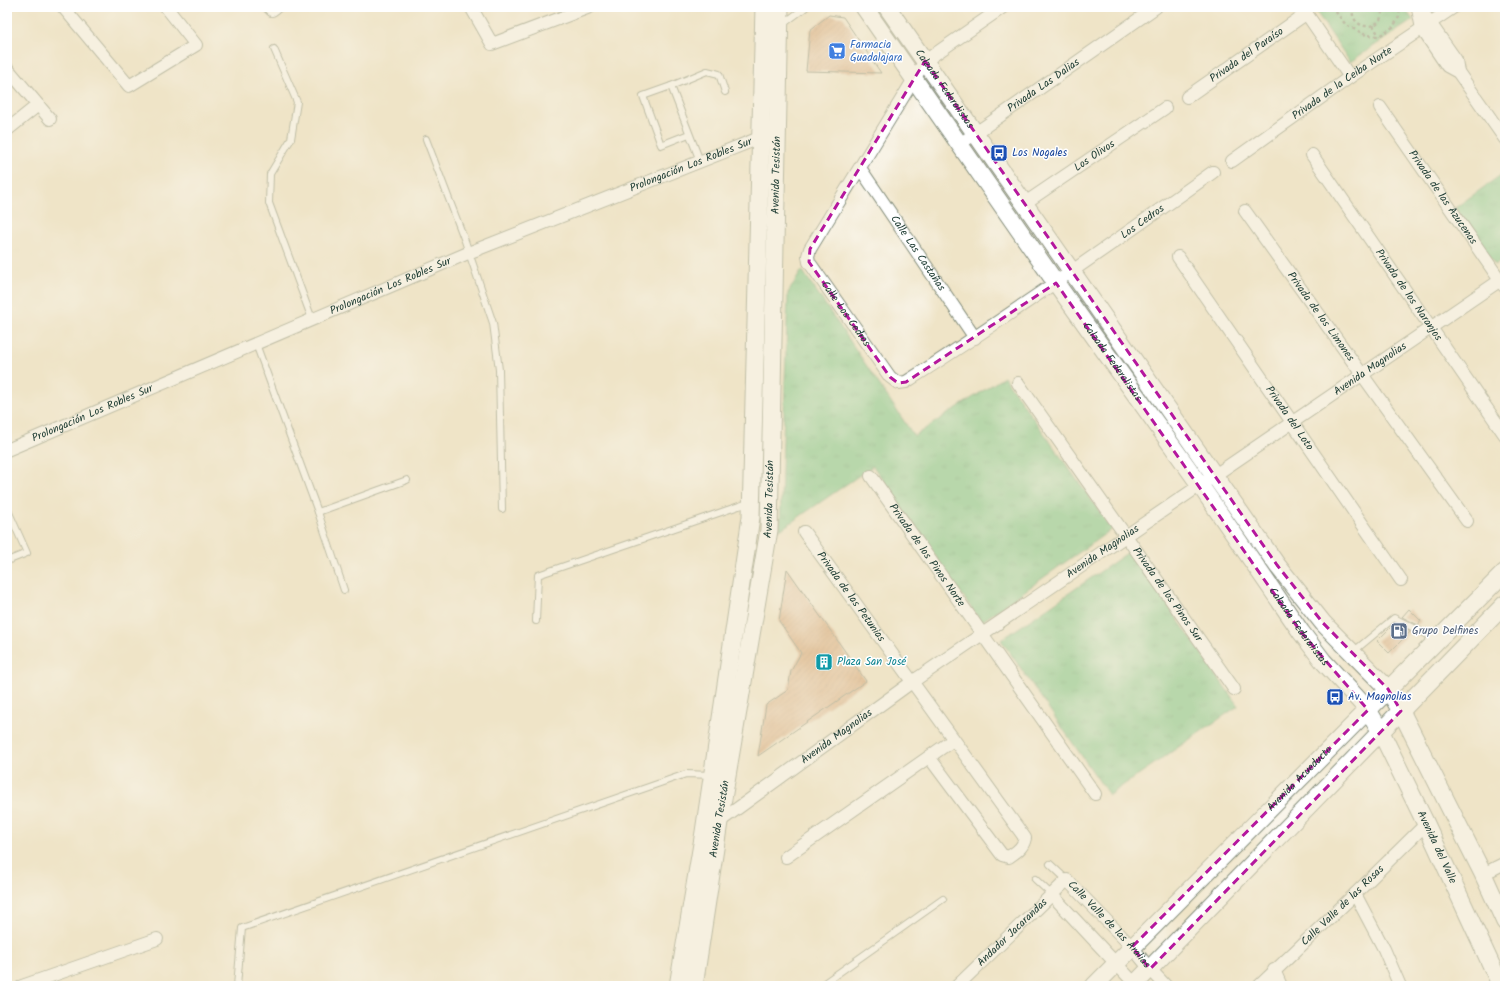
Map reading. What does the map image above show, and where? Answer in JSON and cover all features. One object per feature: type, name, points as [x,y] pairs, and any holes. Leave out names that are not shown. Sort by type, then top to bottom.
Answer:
[{"type":"street","points":[[62,7],[129,86],[196,45],[166,7]]},
{"type":"street","points":[[471,7],[492,44],[590,7]]},
{"type":"street","name":"Avenida Tesistán","points":[[678,986],[704,832],[711,775],[748,538],[751,503],[764,7]]},
{"type":"street","name":"Avenida Tesistán","points":[[694,986],[719,822],[769,530],[780,7]]},
{"type":"street","name":"Calzada Federalistas","points":[[864,7],[1056,283],[1323,661],[1368,710]]},
{"type":"street","name":"Calzada Federalistas","points":[[887,7],[1277,564],[1323,623],[1388,689]]},
{"type":"street","points":[[925,61],[1003,7]]},
{"type":"street","name":"Privada Las Dalias","points":[[960,144],[1156,7]]},
{"type":"street","name":"Privada de la Ceiba Norte","points":[[1232,161],[1350,77],[1454,7]]},
{"type":"street","points":[[1418,8],[1447,66],[1458,72],[1505,139]]},
{"type":"street","points":[[1305,10],[1350,77]]},
{"type":"street","name":"Privada del Paraíso","points":[[1187,97],[1305,10]]},
{"type":"street","name":"Calle Los Cedros","points":[[925,61],[810,249],[808,256],[809,262],[890,377],[898,383],[906,382],[975,338],[1056,283]]},
{"type":"street","points":[[7,68],[50,119]]},
{"type":"street","points":[[7,130],[38,105]]},
{"type":"street","name":"Privada de las Azucenas","points":[[1380,107],[1504,281]]},
{"type":"street","name":"Los Olivos","points":[[1025,204],[1165,108]]},
{"type":"street","name":"Prolongación Los Robles Sur","points":[[7,450],[468,253],[777,131]]},
{"type":"street","name":"Privada de los Naranjos","points":[[1312,155],[1505,435]]},
{"type":"street","name":"Calle Las Castañas","points":[[860,168],[975,338]]},
{"type":"street","name":"Los Cedros","points":[[1056,283],[1213,172]]},
{"type":"street","name":"Privada de los Limones","points":[[1244,210],[1467,521]]},
{"type":"street","name":"Privada del Loto","points":[[1178,257],[1293,422],[1400,580]]},
{"type":"street","name":"Avenida Magnolias","points":[[704,832],[912,682],[1431,328],[1504,281]]},
{"type":"street","points":[[754,375],[773,374]]},
{"type":"street","name":"Privada de los Pinos Sur","points":[[1018,383],[1127,535],[1234,689]]},
{"type":"street","name":"Privada de los Pinos Norte","points":[[871,476],[965,611],[983,634]]},
{"type":"street","name":"Privada de las Petunias","points":[[804,532],[953,740]]},
{"type":"street","points":[[1262,575],[1277,564]]},
{"type":"street","name":"Avenida Acueducto","points":[[1094,986],[1505,572]]},
{"type":"street","points":[[1135,985],[1505,604]]},
{"type":"street","points":[[983,634],[1095,794]]},
{"type":"street","points":[[1323,661],[1347,649]]},
{"type":"street","points":[[1388,689],[1401,710],[1483,874],[1505,922]]},
{"type":"street","name":"Avenida del Valle","points":[[1368,710],[1381,732],[1426,824],[1501,986]]},
{"type":"street","points":[[786,857],[953,740],[1024,838],[1023,845],[1018,851],[1009,857],[1002,855],[929,757]]},
{"type":"street","name":"Calle Valle de las Rosas","points":[[1259,986],[1426,824]]},
{"type":"street","points":[[1483,874],[1505,863]]},
{"type":"street","name":"Calle Valle de las Aralias","points":[[1067,880],[1132,947],[1166,986]]},
{"type":"street","name":"Andador Jacarandas","points":[[957,986],[1067,880]]},
{"type":"street","points":[[1355,894],[1384,949],[1400,986]]},
{"type":"street","name":"Calle Valle de las Aralias","points":[[1052,895],[1117,963],[1135,985]]},
{"type":"street","points":[[22,986],[157,939]]},
{"type":"street","points":[[1274,970],[1281,986]]},
{"type":"lane","points":[[780,26],[806,7]]},
{"type":"lane","points":[[274,50],[296,102],[291,139],[270,174],[269,203],[312,319]]},
{"type":"lane","points":[[689,134],[661,145],[643,96],[672,86],[707,71],[719,74],[724,92]]},
{"type":"lane","points":[[672,86],[700,161]]},
{"type":"lane","points":[[426,139],[465,241],[493,323],[498,364],[502,509]]},
{"type":"lane","points":[[256,344],[318,512],[344,590]]},
{"type":"lane","points":[[318,512],[407,480]]},
{"type":"lane","points":[[536,621],[538,575],[751,503]]},
{"type":"lane","points":[[7,508],[27,553],[7,561]]},
{"type":"lane","points":[[1347,649],[1394,618],[1438,640]]},
{"type":"lane","points":[[237,986],[242,928],[686,774],[711,775]]},
{"type":"lane","name":"Calle Valle de las Aralias","points":[[1050,864],[1067,880]]},
{"type":"lane","name":"Calle Valle de las Aralias","points":[[1035,879],[1052,895]]},
{"type":"lane","points":[[820,986],[943,899]]},
{"type":"path","points":[[1332,7],[1346,25],[1366,36],[1380,36],[1393,27],[1399,17],[1400,7]]},
{"type":"path","points":[[1353,7],[1352,13],[1356,22],[1364,26],[1373,25],[1380,19],[1382,14],[1381,7]]},
{"type":"path","points":[[1373,25],[1380,36]]},
{"type":"highlighted area","points":[[925,61],[1277,565],[1323,623],[1388,689],[1401,711],[1150,969],[1132,947],[1368,710],[1301,632],[1056,283],[906,382],[898,383],[890,377],[809,262],[810,249]]},
{"type":"green space","points":[[1313,7],[1404,7],[1413,20],[1350,62]]},
{"type":"green space","points":[[1505,172],[1505,257],[1495,265],[1455,208]]},
{"type":"green space","points":[[802,270],[914,436],[1004,377],[1112,529],[981,622],[873,466],[780,530],[788,293]]},
{"type":"green space","points":[[1130,551],[1238,706],[1109,795],[1001,640]]},
{"type":"building","name":"Farmacia Guadalajara","points":[[829,15],[843,17],[881,73],[806,71],[810,30]]},
{"type":"building","name":"Plaza San José","points":[[787,569],[866,681],[758,756],[766,705],[788,690],[791,671],[801,653],[779,621]]},
{"type":"building","points":[[1409,609],[1421,621],[1418,625],[1402,617]]},
{"type":"building","name":"Grupo Delfines","points":[[1395,623],[1411,631],[1389,653],[1377,641]]},
{"type":"place","name":"Farmacia Guadalajara","points":[[837,51]]},
{"type":"place","name":"Los Nogales","points":[[999,153]]},
{"type":"place","name":"Grupo Delfines","points":[[1399,631]]},
{"type":"place","name":"Plaza San José","points":[[824,662]]},
{"type":"place","name":"Av. Magnolias","points":[[1335,697]]}]
